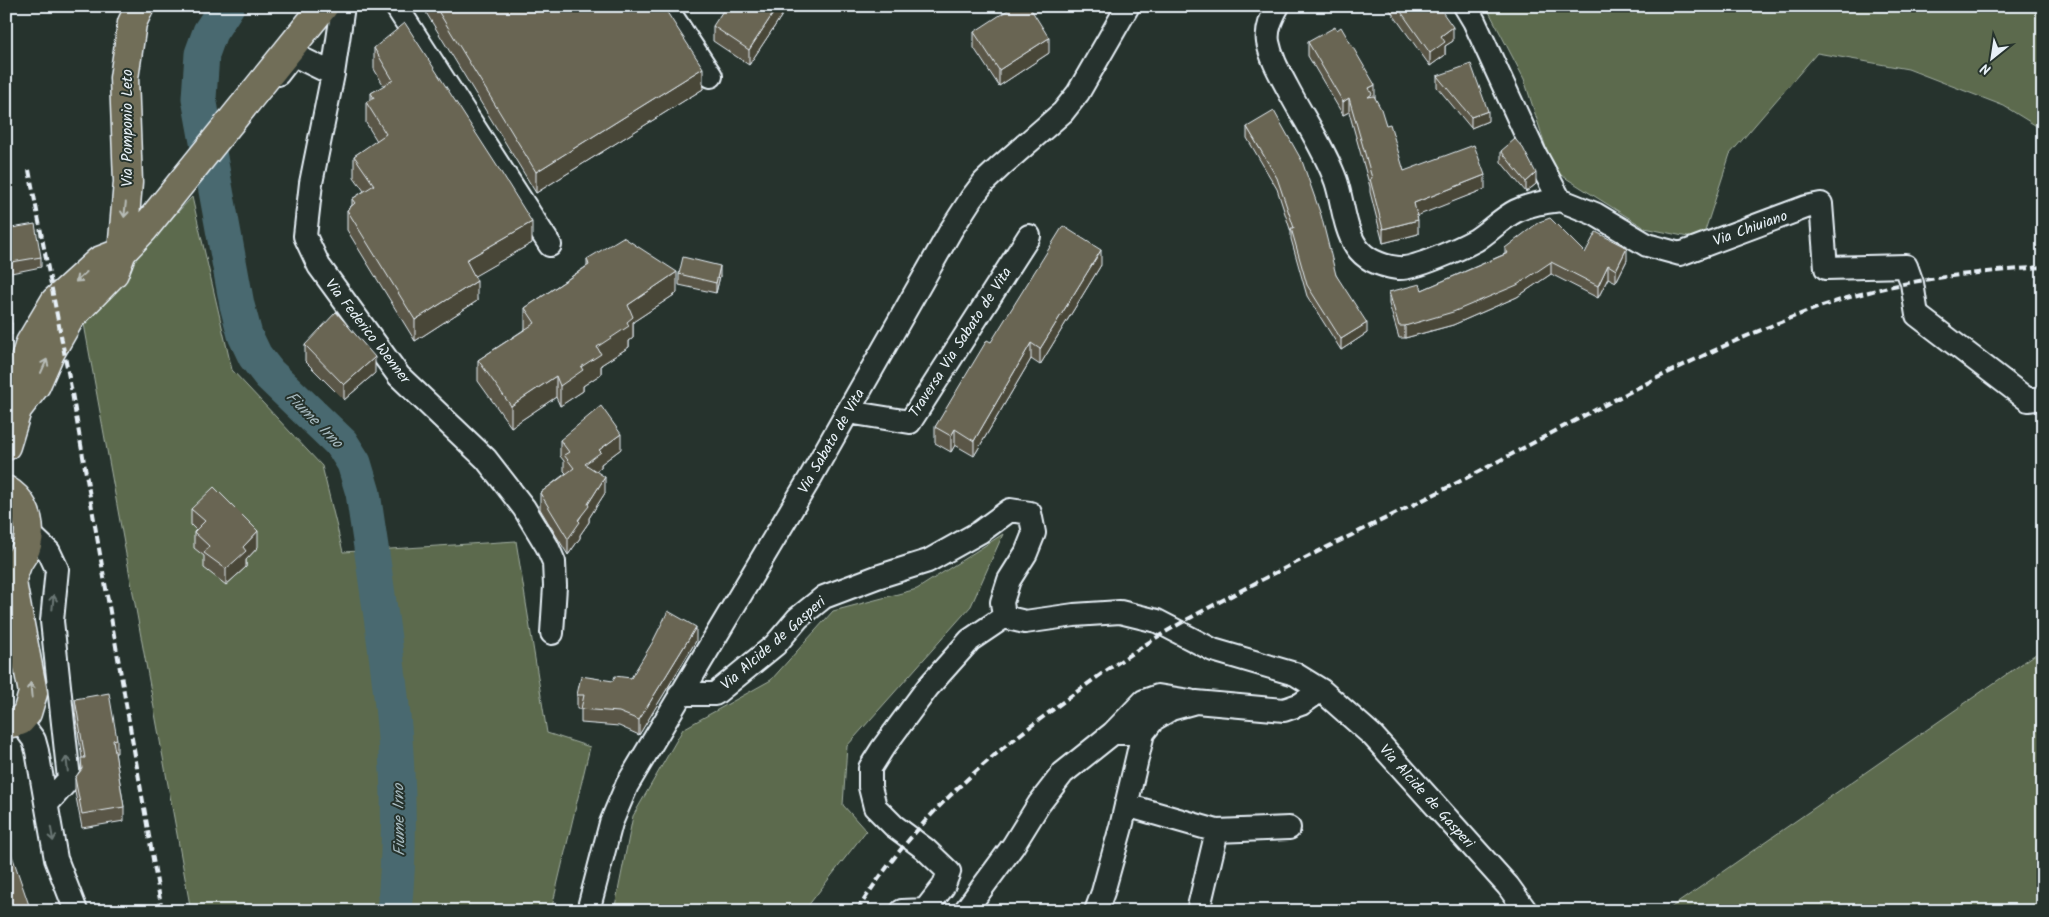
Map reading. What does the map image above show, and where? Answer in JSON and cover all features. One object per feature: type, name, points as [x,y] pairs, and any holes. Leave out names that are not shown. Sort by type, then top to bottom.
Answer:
[{"type":"main road","name":"Via Pomponio Leto","points":[[122,252],[128,182],[124,78],[132,23],[140,6]]},
{"type":"main road","points":[[6,446],[18,407],[18,378],[30,343],[54,301],[99,261],[122,252],[144,229],[324,6]]},
{"type":"main road","points":[[6,490],[12,493],[22,505],[28,519],[30,534],[26,548],[12,566],[12,578],[14,601],[33,693],[27,713],[13,723]]},
{"type":"street","name":"Via Federico Wenner","points":[[343,6],[333,74],[311,183],[305,236],[310,252],[359,323],[399,376],[486,459],[529,516],[554,562],[555,586],[552,633]]},
{"type":"street","points":[[396,6],[550,245]]},
{"type":"street","points":[[666,6],[711,76]]},
{"type":"street","name":"Via Sabato de Vita","points":[[588,911],[611,823],[626,785],[848,412],[951,230],[984,182],[1062,112],[1078,93],[1128,6]]},
{"type":"street","points":[[1278,6],[1268,26],[1270,52],[1307,126],[1324,153],[1336,182],[1347,222],[1356,245],[1366,258],[1400,269],[1421,265],[1475,240],[1516,211],[1536,204],[1560,200],[1535,154],[1474,21],[1465,6]]},
{"type":"street","points":[[237,114],[262,97],[285,65],[294,57],[300,57],[333,74]]},
{"type":"street","name":"Via Chiuiano","points":[[1560,200],[1594,214],[1646,245],[1680,254],[1806,207],[1821,204],[1826,268],[1906,266],[1912,283],[1917,315],[2028,400],[2043,398]]},
{"type":"street","name":"Traversa Via Sabato de Vita","points":[[848,412],[910,422],[1029,236]]},
{"type":"street","name":"Via Alcide de Gasperi","points":[[680,694],[715,694],[775,645],[798,618],[824,597],[877,577],[928,561],[980,532],[1010,510],[1030,513],[1034,533],[1026,552],[1009,580],[1002,602],[1004,617],[1025,622],[1074,615],[1120,612],[1156,621],[1213,650],[1295,674],[1321,690],[1373,736],[1508,886],[1526,911]]},
{"type":"street","points":[[30,534],[49,552],[57,569],[52,621],[69,779],[47,804]]},
{"type":"street","points":[[902,911],[925,910],[943,887],[949,872],[925,849],[894,826],[875,807],[870,787],[870,768],[928,687],[970,640],[1004,617]]},
{"type":"street","points":[[965,911],[1013,846],[1039,804],[1063,773],[1113,733],[1144,702],[1158,696],[1196,702],[1284,710],[1301,704],[1321,690]]},
{"type":"street","points":[[1096,911],[1103,892],[1126,805],[1143,733],[1154,719],[1171,709],[1196,702]]},
{"type":"street","points":[[13,723],[34,740],[56,859],[76,911]]},
{"type":"street","points":[[1113,733],[1143,733]]},
{"type":"street","points":[[1126,805],[1217,831],[1289,828]]},
{"type":"street","points":[[1198,911],[1217,831]]},
{"type":"green space","points":[[1486,6],[2043,6],[2043,130],[2004,106],[1908,69],[1817,53],[1730,154],[1702,240],[1645,228],[1553,170],[1524,79]]},
{"type":"green space","points":[[192,197],[232,370],[322,466],[343,552],[516,541],[547,733],[590,747],[551,911],[191,911],[82,313]]},
{"type":"green space","points":[[1003,534],[971,606],[847,746],[843,805],[866,831],[804,911],[614,911],[633,816],[683,729],[771,680],[833,611],[917,589]]},
{"type":"green space","points":[[2043,649],[2043,911],[1666,911]]},
{"type":"building","points":[[435,6],[663,6],[703,68],[536,172]]},
{"type":"building","points":[[726,6],[778,6],[749,50],[713,26]]},
{"type":"building","points":[[1014,6],[1029,6],[1049,38],[999,70],[974,32]]},
{"type":"building","points":[[1397,6],[1438,6],[1453,27],[1441,36],[1445,42],[1430,53]]},
{"type":"building","points":[[405,23],[532,222],[466,260],[477,281],[415,320],[347,210],[355,203],[352,199],[374,185],[354,156],[386,134],[366,102],[374,98],[371,93],[393,80],[374,48]]},
{"type":"building","points":[[1335,27],[1337,30],[1341,27],[1375,85],[1369,88],[1372,94],[1368,97],[1374,96],[1386,125],[1390,124],[1404,171],[1474,145],[1485,175],[1414,203],[1418,220],[1383,229],[1370,179],[1372,178],[1349,98],[1343,102],[1308,42]]},
{"type":"building","points":[[1471,64],[1488,111],[1471,117],[1437,76]]},
{"type":"building","points":[[1274,111],[1302,161],[1321,215],[1336,275],[1367,323],[1341,339],[1307,285],[1291,228],[1294,228],[1277,178],[1247,127]]},
{"type":"building","points":[[1515,139],[1523,148],[1536,173],[1526,182],[1501,151]]},
{"type":"building","points":[[1550,218],[1585,253],[1596,232],[1627,248],[1616,270],[1608,265],[1598,286],[1551,262],[1517,285],[1453,312],[1405,326],[1399,326],[1389,292],[1420,284],[1422,290],[1508,253],[1505,248],[1539,222]]},
{"type":"building","points":[[35,224],[41,257],[6,263],[6,229]]},
{"type":"building","points":[[1063,226],[1101,250],[1040,349],[1031,343],[974,441],[955,429],[951,436],[935,427],[987,340],[991,342]]},
{"type":"building","points":[[623,237],[677,272],[628,305],[633,317],[627,322],[629,326],[597,347],[601,354],[581,367],[583,370],[560,386],[556,376],[511,406],[478,360],[535,323],[525,308],[589,265],[587,259]]},
{"type":"building","points":[[683,257],[720,266],[716,283],[679,274]]},
{"type":"building","points":[[6,308],[10,316],[12,324],[6,320]]},
{"type":"building","points":[[336,312],[375,357],[344,385],[305,345]]},
{"type":"building","points":[[601,406],[621,434],[599,450],[601,452],[585,464],[605,477],[588,504],[589,506],[578,520],[580,522],[568,539],[540,493],[574,468],[564,455],[569,452],[560,440]]},
{"type":"building","points":[[214,487],[258,531],[243,547],[246,551],[226,569],[204,553],[209,546],[194,532],[205,521],[191,509]]},
{"type":"building","points":[[668,611],[696,627],[639,720],[619,712],[581,709],[584,695],[577,695],[581,676],[613,681],[615,676],[631,678]]},
{"type":"building","points":[[109,693],[117,739],[113,740],[124,807],[82,814],[75,778],[82,769],[81,758],[85,758],[75,699]]},
{"type":"building","points":[[6,838],[31,911],[6,911]]},
{"type":"waterway","name":"Fiume Irno","points":[[227,6],[210,32],[202,54],[199,98],[237,305],[245,335],[255,356],[269,374],[342,444],[354,463],[363,493],[386,649],[396,754],[398,859],[394,911]]},
{"type":"railway","points":[[29,170],[72,393],[162,911]]},
{"type":"railway","points":[[857,911],[896,855],[918,829],[990,759],[1107,670],[1157,637],[1211,606],[1476,473],[1653,380],[1724,346],[1774,325],[1838,301],[1887,287],[1953,276],[2043,267]]}]
